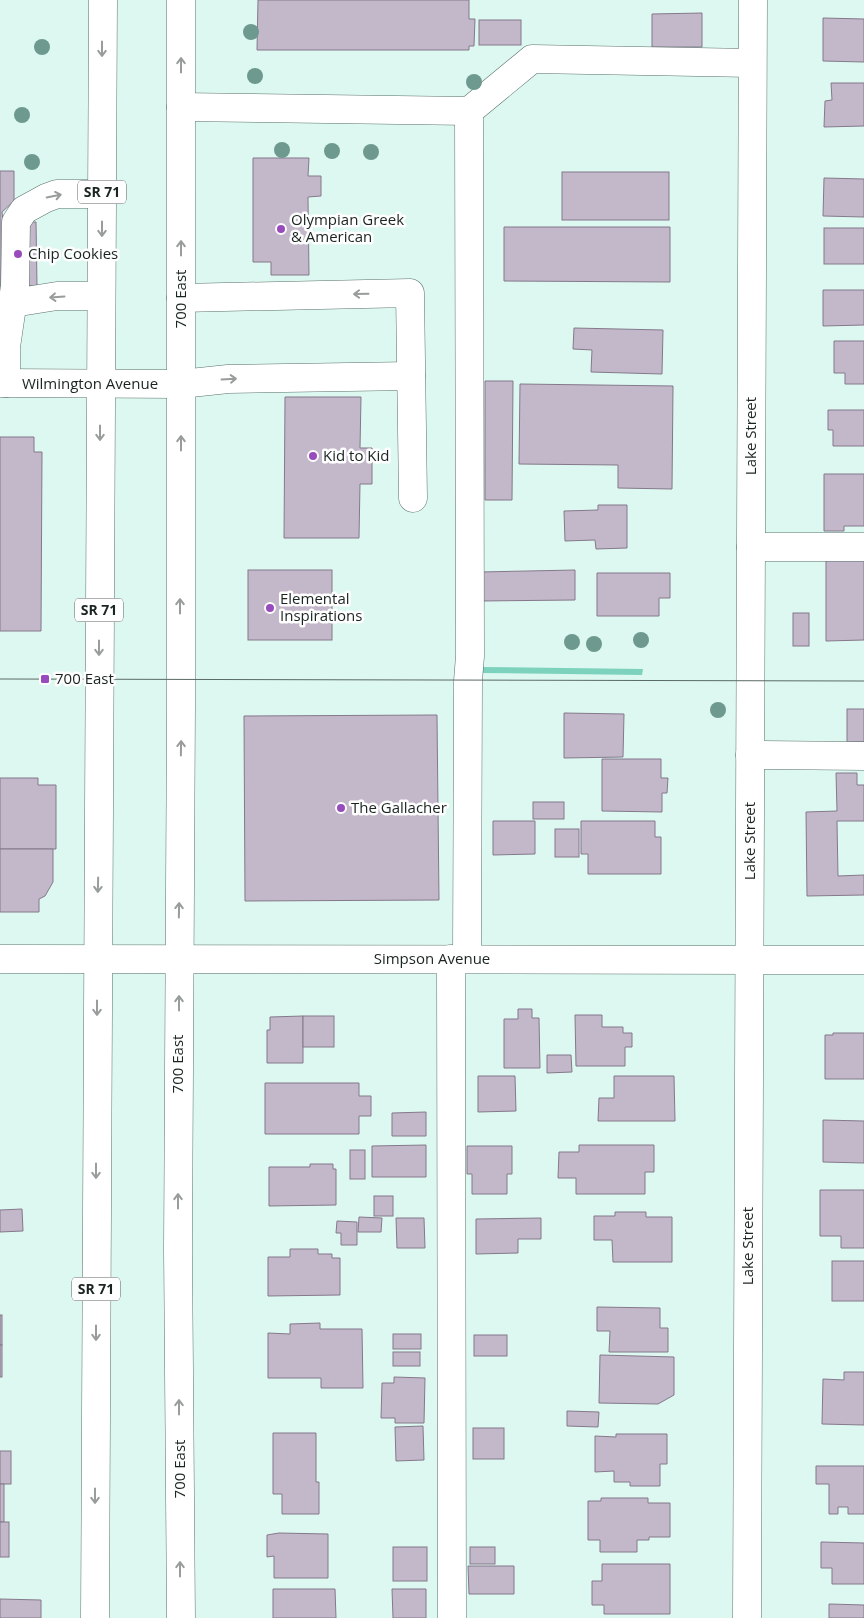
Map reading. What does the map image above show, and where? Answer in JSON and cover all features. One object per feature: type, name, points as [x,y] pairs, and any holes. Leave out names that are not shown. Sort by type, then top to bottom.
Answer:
[{"type":"main road","name":"SR 71","points":[[95,1618],[103,0]]},
{"type":"main road","name":"700 East","points":[[181,0],[181,707],[178,1249],[181,1618]]},
{"type":"main road","name":"Lake Street","points":[[747,1618],[753,0]]},
{"type":"main road","points":[[181,107],[469,111],[532,59],[752,63]]},
{"type":"main road","points":[[452,1618],[459,959],[470,656],[469,111]]},
{"type":"main road","points":[[3,383],[6,346],[15,286],[16,222],[24,210],[57,194],[102,194]]},
{"type":"main road","points":[[181,298],[410,293],[413,498]]},
{"type":"main road","points":[[13,302],[57,296],[101,296]]},
{"type":"main road","name":"Wilmington Avenue","points":[[3,383],[181,384],[228,379],[411,376]]},
{"type":"main road","points":[[751,546],[864,547]]},
{"type":"main road","points":[[750,755],[864,756]]},
{"type":"main road","name":"Simpson Avenue","points":[[0,959],[864,960]]},
{"type":"green space","points":[[482,667],[643,669],[642,675],[482,673]]},
{"type":"building","points":[[258,0],[469,0],[469,19],[475,19],[474,46],[469,46],[469,50],[257,50]]},
{"type":"building","points":[[702,13],[702,47],[652,47],[652,14]]},
{"type":"building","points":[[823,18],[864,19],[864,62],[823,61]]},
{"type":"building","points":[[479,20],[521,20],[521,45],[479,45]]},
{"type":"building","points":[[831,83],[864,83],[864,126],[824,127],[825,101],[832,100]]},
{"type":"building","name":"Olympian Greek & American","points":[[253,158],[309,158],[308,176],[321,176],[321,196],[308,197],[309,275],[271,275],[271,262],[253,262]]},
{"type":"building","name":"Chip Cookies","points":[[0,171],[14,171],[14,201],[2,212],[3,222],[36,222],[37,286],[0,286]]},
{"type":"building","points":[[562,172],[669,172],[669,220],[562,220]]},
{"type":"building","points":[[824,178],[864,179],[864,217],[823,216]]},
{"type":"building","points":[[504,227],[670,227],[670,282],[504,281]]},
{"type":"building","points":[[824,228],[864,228],[864,264],[824,264]]},
{"type":"building","points":[[823,290],[864,290],[864,325],[823,326]]},
{"type":"building","points":[[574,328],[663,330],[662,374],[591,372],[592,350],[573,349]]},
{"type":"building","points":[[834,341],[864,341],[864,384],[845,384],[845,373],[834,373]]},
{"type":"building","points":[[485,381],[513,381],[512,500],[485,500]]},
{"type":"building","points":[[520,384],[673,386],[672,489],[618,488],[618,465],[519,464]]},
{"type":"building","points":[[285,397],[361,397],[360,448],[372,448],[372,484],[360,484],[359,538],[284,538]]},
{"type":"building","points":[[828,410],[864,410],[864,446],[833,446],[833,430],[828,430]]},
{"type":"building","points":[[0,437],[34,437],[34,452],[42,452],[41,631],[0,631]]},
{"type":"building","points":[[824,474],[864,474],[864,526],[844,526],[844,531],[824,531]]},
{"type":"building","points":[[598,505],[627,505],[627,548],[596,549],[595,540],[565,541],[564,511],[598,510]]},
{"type":"building","points":[[826,555],[864,555],[864,640],[826,641]]},
{"type":"building","points":[[248,570],[332,570],[332,640],[248,640]]},
{"type":"building","points":[[575,570],[575,600],[480,601],[480,572]]},
{"type":"building","points":[[597,573],[670,573],[670,598],[659,598],[659,616],[597,616]]},
{"type":"building","points":[[793,613],[809,613],[809,646],[793,646]]},
{"type":"building","points":[[847,709],[864,709],[864,742],[847,742]]},
{"type":"building","points":[[564,713],[624,714],[623,757],[564,758]]},
{"type":"building","name":"The Gallacher","points":[[437,715],[439,900],[245,901],[244,716]]},
{"type":"building","points":[[602,759],[661,759],[661,778],[668,778],[667,793],[662,793],[662,812],[602,811]]},
{"type":"building","points":[[836,773],[857,773],[857,785],[864,785],[864,821],[837,821],[838,876],[864,875],[864,895],[807,896],[806,812],[837,811]]},
{"type":"building","points":[[0,778],[38,778],[38,785],[56,785],[56,849],[0,849]]},
{"type":"building","points":[[533,802],[564,802],[564,819],[533,819]]},
{"type":"building","points":[[493,821],[535,821],[535,854],[493,855]]},
{"type":"building","points":[[581,821],[655,821],[655,837],[661,837],[661,874],[588,874],[588,854],[581,854]]},
{"type":"building","points":[[555,829],[579,829],[579,857],[555,857]]},
{"type":"building","points":[[0,849],[53,849],[53,882],[45,896],[39,899],[39,912],[0,912]]},
{"type":"building","points":[[518,1009],[532,1009],[532,1018],[539,1018],[540,1068],[504,1068],[504,1019],[518,1019]]},
{"type":"building","points":[[575,1015],[602,1015],[602,1027],[623,1027],[623,1033],[632,1033],[632,1047],[625,1047],[625,1066],[576,1066]]},
{"type":"building","points":[[303,1016],[303,1063],[267,1063],[267,1030],[270,1030],[270,1017]]},
{"type":"building","points":[[303,1016],[334,1016],[334,1047],[303,1047]]},
{"type":"building","points":[[833,1033],[864,1033],[864,1079],[825,1079],[825,1035],[833,1035]]},
{"type":"building","points":[[547,1055],[571,1055],[572,1072],[547,1073]]},
{"type":"building","points":[[478,1076],[515,1076],[516,1111],[478,1112]]},
{"type":"building","points":[[614,1076],[674,1076],[675,1121],[598,1121],[599,1098],[614,1098]]},
{"type":"building","points":[[265,1083],[359,1083],[359,1096],[371,1096],[371,1116],[359,1116],[359,1134],[265,1134]]},
{"type":"building","points":[[426,1112],[426,1136],[392,1136],[392,1113]]},
{"type":"building","points":[[823,1120],[864,1121],[864,1163],[823,1162]]},
{"type":"building","points":[[426,1145],[426,1177],[372,1177],[372,1146]]},
{"type":"building","points":[[579,1145],[654,1145],[654,1172],[645,1172],[645,1194],[576,1194],[576,1178],[558,1178],[559,1152],[579,1152]]},
{"type":"building","points":[[467,1146],[512,1146],[512,1174],[507,1174],[507,1194],[472,1194],[472,1174],[467,1174]]},
{"type":"building","points":[[350,1150],[365,1150],[365,1179],[350,1179]]},
{"type":"building","points":[[310,1164],[333,1164],[333,1169],[336,1169],[336,1205],[269,1206],[269,1167],[310,1167]]},
{"type":"building","points":[[820,1190],[864,1190],[864,1248],[841,1248],[841,1236],[820,1236]]},
{"type":"building","points":[[374,1196],[393,1196],[393,1216],[374,1216]]},
{"type":"building","points":[[22,1209],[23,1231],[0,1232],[0,1210]]},
{"type":"building","points":[[615,1212],[646,1212],[646,1217],[672,1217],[672,1262],[613,1262],[612,1240],[594,1240],[594,1216],[615,1216]]},
{"type":"building","points":[[359,1217],[382,1218],[381,1232],[358,1232]]},
{"type":"building","points":[[396,1218],[424,1218],[425,1248],[397,1248]]},
{"type":"building","points":[[541,1218],[541,1239],[518,1239],[518,1253],[476,1254],[476,1219]]},
{"type":"building","points":[[337,1221],[357,1222],[357,1245],[341,1245],[341,1233],[336,1233]]},
{"type":"building","points":[[290,1249],[318,1249],[318,1254],[332,1254],[332,1258],[340,1258],[340,1295],[268,1296],[268,1257],[290,1257]]},
{"type":"building","points":[[832,1261],[864,1261],[864,1301],[832,1301]]},
{"type":"building","points":[[597,1307],[660,1308],[660,1328],[668,1328],[668,1352],[609,1352],[610,1331],[597,1331]]},
{"type":"building","points":[[0,1315],[2,1315],[2,1345],[0,1345]]},
{"type":"building","points":[[320,1323],[320,1329],[362,1329],[363,1388],[321,1388],[321,1378],[268,1378],[268,1333],[290,1334],[290,1324]]},
{"type":"building","points":[[393,1334],[421,1334],[421,1349],[393,1349]]},
{"type":"building","points":[[474,1335],[507,1335],[507,1356],[474,1356]]},
{"type":"building","points":[[0,1345],[2,1345],[2,1377],[0,1377]]},
{"type":"building","points":[[393,1352],[420,1352],[420,1366],[393,1366]]},
{"type":"building","points":[[600,1355],[674,1357],[674,1395],[658,1404],[599,1403]]},
{"type":"building","points":[[844,1372],[864,1372],[864,1425],[822,1424],[823,1379],[844,1380]]},
{"type":"building","points":[[394,1377],[425,1378],[424,1423],[395,1423],[395,1418],[381,1418],[382,1383],[394,1383]]},
{"type":"building","points":[[567,1411],[599,1412],[598,1427],[567,1426]]},
{"type":"building","points":[[423,1426],[424,1460],[396,1461],[395,1427]]},
{"type":"building","points":[[473,1428],[504,1428],[504,1459],[473,1459]]},
{"type":"building","points":[[273,1433],[316,1433],[316,1482],[319,1482],[319,1514],[282,1514],[282,1494],[273,1494]]},
{"type":"building","points":[[616,1434],[667,1434],[667,1464],[660,1464],[660,1486],[630,1486],[630,1482],[614,1482],[614,1471],[595,1472],[595,1436],[616,1437]]},
{"type":"building","points":[[0,1451],[11,1451],[11,1484],[0,1484]]},
{"type":"building","points":[[816,1466],[864,1466],[864,1514],[848,1514],[848,1507],[838,1507],[838,1514],[829,1514],[829,1484],[816,1484]]},
{"type":"building","points":[[0,1484],[4,1484],[4,1522],[0,1522]]},
{"type":"building","points":[[601,1498],[648,1498],[648,1503],[670,1503],[670,1537],[649,1537],[649,1540],[637,1540],[637,1552],[600,1552],[600,1540],[588,1540],[588,1501],[601,1501]]},
{"type":"building","points":[[0,1522],[9,1522],[9,1557],[0,1557]]},
{"type":"building","points":[[279,1533],[328,1534],[328,1578],[274,1578],[274,1556],[267,1557],[267,1535]]},
{"type":"building","points":[[821,1542],[864,1543],[864,1584],[832,1584],[832,1568],[821,1568]]},
{"type":"building","points":[[393,1547],[427,1547],[427,1581],[393,1581]]},
{"type":"building","points":[[470,1547],[495,1547],[495,1564],[470,1564]]},
{"type":"building","points":[[602,1564],[670,1564],[670,1614],[604,1614],[604,1605],[592,1605],[592,1581],[602,1581]]},
{"type":"building","points":[[468,1566],[514,1566],[514,1594],[469,1594]]},
{"type":"building","points":[[273,1589],[335,1589],[336,1618],[273,1618]]},
{"type":"building","points":[[392,1589],[426,1589],[426,1618],[393,1618]]},
{"type":"building","points":[[0,1599],[41,1600],[41,1618],[0,1618]]},
{"type":"building","points":[[829,1604],[864,1605],[864,1618],[829,1618]]},
{"type":"tram line","points":[[0,679],[864,681]]},
{"type":"place","name":"Olympian Greek & American","points":[[281,229]]},
{"type":"place","name":"Chip Cookies","points":[[18,254]]},
{"type":"place","name":"Kid to Kid","points":[[313,456]]},
{"type":"place","name":"Elemental Inspirations","points":[[270,608]]},
{"type":"place","name":"700 East","points":[[45,679]]},
{"type":"place","name":"The Gallacher","points":[[341,808]]}]
